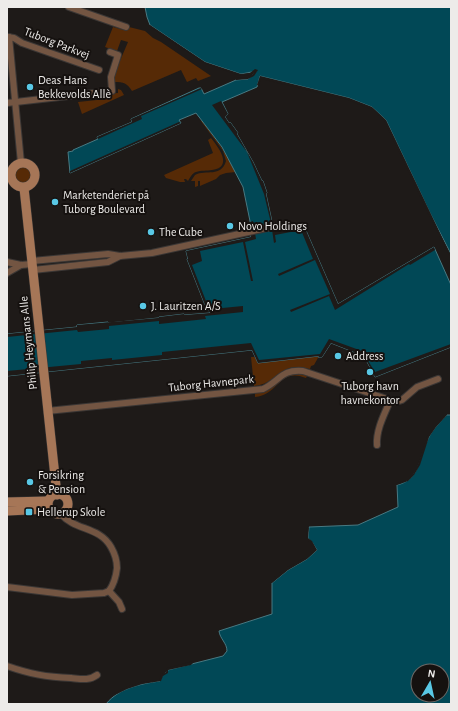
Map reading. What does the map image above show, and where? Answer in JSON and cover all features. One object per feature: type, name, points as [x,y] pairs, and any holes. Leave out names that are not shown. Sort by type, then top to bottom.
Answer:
[{"type":"street","points":[[70,7],[78,8],[126,27]]},
{"type":"street","points":[[8,37],[21,163]]},
{"type":"street","name":"Tuborg Parkvej","points":[[8,37],[14,38],[22,44],[98,70]]},
{"type":"street","points":[[7,103],[112,91],[111,77],[118,56],[110,52]]},
{"type":"street","points":[[21,163],[32,166],[35,173],[31,185],[24,188],[10,182],[9,172],[21,163]]},
{"type":"street","name":"Philip Heymans Alle","points":[[24,188],[56,495]]},
{"type":"street","points":[[7,262],[21,265],[32,265],[108,254],[120,256],[152,253],[276,226]]},
{"type":"street","points":[[7,273],[21,265]]},
{"type":"street","name":"Tuborg Havnepark","points":[[47,411],[263,389],[284,373],[296,370],[303,371],[390,401]]},
{"type":"street","points":[[377,445],[381,422],[390,401],[396,402],[402,400],[417,387],[438,379]]},
{"type":"street","points":[[49,505],[52,497],[56,495],[63,496],[67,501],[67,507],[61,514]]},
{"type":"street","points":[[7,502],[49,505]]},
{"type":"street","points":[[7,511],[49,505]]},
{"type":"street","points":[[7,587],[72,595],[104,593],[108,591],[116,578],[117,563],[113,551],[108,543],[100,535],[69,521],[61,514],[55,514],[49,505]]},
{"type":"street","points":[[108,591],[119,602],[122,609]]},
{"type":"street","points":[[7,666],[27,673],[49,677],[91,680],[97,675]]},
{"type":"shaded area","points":[[113,27],[124,30],[129,27],[145,31],[153,38],[211,76],[198,81],[196,78],[187,82],[181,70],[132,91],[125,84],[114,82],[114,75],[128,42],[121,40],[117,51],[105,47]]},
{"type":"shaded area","points":[[118,89],[121,90],[124,95],[82,114],[78,102],[106,99],[105,94],[118,93]]},
{"type":"shaded area","points":[[201,121],[221,147],[236,172],[220,175],[216,179],[200,186],[200,181],[198,181],[198,186],[195,187],[195,181],[191,181],[195,175],[199,173],[221,170],[226,161],[223,151]]},
{"type":"shaded area","points":[[211,138],[222,156],[222,165],[219,168],[195,173],[188,181],[184,179],[185,182],[166,178],[164,175],[213,153],[208,140]]},
{"type":"shaded area","points":[[20,167],[26,167],[31,172],[29,181],[26,183],[20,183],[15,178],[15,172]]},
{"type":"shaded area","points":[[319,356],[310,369],[292,367],[263,384],[254,386],[251,357],[255,357],[258,363]]},
{"type":"shaded area","points":[[290,373],[308,374],[306,378],[290,376],[285,378],[270,391],[255,397],[255,392]]},
{"type":"water","points":[[145,7],[451,7],[451,254],[386,120],[372,107],[349,98],[260,76],[257,87],[222,102],[228,114],[225,117],[238,133],[237,134],[263,181],[267,193],[274,231],[304,226],[338,304],[434,247],[451,285],[451,347],[375,377],[364,356],[331,343],[322,357],[318,357],[319,356],[258,363],[252,350],[7,376],[7,334],[77,327],[77,325],[158,318],[184,314],[210,313],[207,305],[205,305],[187,259],[186,251],[251,237],[251,226],[243,187],[222,147],[196,113],[179,120],[181,123],[70,173],[68,152],[98,139],[97,137],[132,122],[131,119],[199,88],[201,88],[204,94],[236,80],[248,79],[257,71],[241,74],[205,62],[150,25]]},
{"type":"water","points":[[447,415],[451,415],[451,704],[106,704],[124,690],[138,685],[160,681],[162,676],[168,670],[223,656],[227,651],[227,648],[219,631],[272,614],[272,583],[288,570],[307,559],[317,550],[308,538],[309,527],[358,525],[398,507],[397,485],[405,482],[415,473],[425,446],[436,426]]},
{"type":"pier","points":[[150,25],[205,62],[241,74],[250,73],[255,69],[258,70],[254,76],[248,79],[236,80],[236,78],[248,77],[253,74],[254,72],[251,75],[240,76],[204,63],[150,27]]},
{"type":"pier","points":[[260,76],[349,98],[372,107],[386,120],[451,256],[449,255],[428,214],[384,121],[370,109],[348,100],[261,79],[259,86],[257,85]]},
{"type":"pier","points":[[201,88],[202,89],[141,116],[142,119],[98,139],[97,137],[132,122],[131,119]]},
{"type":"pier","points":[[221,101],[228,114],[225,117],[238,133],[237,134],[253,162],[262,181],[263,181],[267,193],[274,231],[304,226],[338,304],[434,247],[435,250],[410,265],[409,264],[335,310],[329,296],[291,312],[290,310],[330,294],[315,260],[279,276],[278,274],[313,259],[301,230],[275,235],[276,242],[274,243],[264,194],[247,152],[212,105]]},
{"type":"pier","points":[[179,122],[181,123],[70,173],[70,171]]},
{"type":"pier","points":[[253,221],[256,239],[245,242],[253,281],[251,281],[243,242],[200,251],[202,261],[192,265],[206,301],[208,300],[212,309],[243,306],[243,312],[205,316],[206,319],[159,324],[159,321],[109,326],[109,329],[78,332],[77,330],[7,337],[7,334],[77,327],[77,325],[158,318],[184,314],[210,313],[207,305],[205,305],[187,259],[186,251],[251,237],[250,222]]},
{"type":"pier","points":[[329,339],[362,351],[375,372],[451,344],[451,347],[375,377],[364,356],[331,343],[322,357],[318,357],[319,356],[258,363],[252,350],[7,376],[7,371],[81,364],[81,361],[112,358],[112,360],[162,355],[162,352],[251,343],[259,360],[320,354]]},
{"type":"pier","points":[[444,415],[447,415],[429,437],[420,465],[414,475],[408,481],[397,485],[397,483],[407,480],[413,474],[418,464],[427,436]]},
{"type":"pier","points":[[309,527],[308,538],[312,541],[317,550],[307,559],[288,570],[272,583],[271,580],[286,568],[306,557],[314,549],[306,538],[307,528]]},
{"type":"pier","points":[[193,661],[191,665],[168,670],[168,673],[163,676],[161,681],[142,684],[111,697],[111,695],[126,687],[141,682],[159,680],[161,675],[166,672],[167,668]]},
{"type":"place","name":"Deas Hans Bekkevolds Allè","points":[[30,87]]},
{"type":"place","name":"Marketenderiet på Tuborg Boulevard","points":[[55,202]]},
{"type":"place","name":"Novo Holdings","points":[[230,226]]},
{"type":"place","name":"The Cube","points":[[151,232]]},
{"type":"place","name":"J. Lauritzen A/S","points":[[143,306]]},
{"type":"place","name":"Address","points":[[338,356]]},
{"type":"place","name":"Tuborg havn havnekontor","points":[[370,372]]},
{"type":"place","name":"Forsikring & Pension","points":[[30,482]]},
{"type":"place","name":"Hellerup Skole","points":[[29,512]]}]
